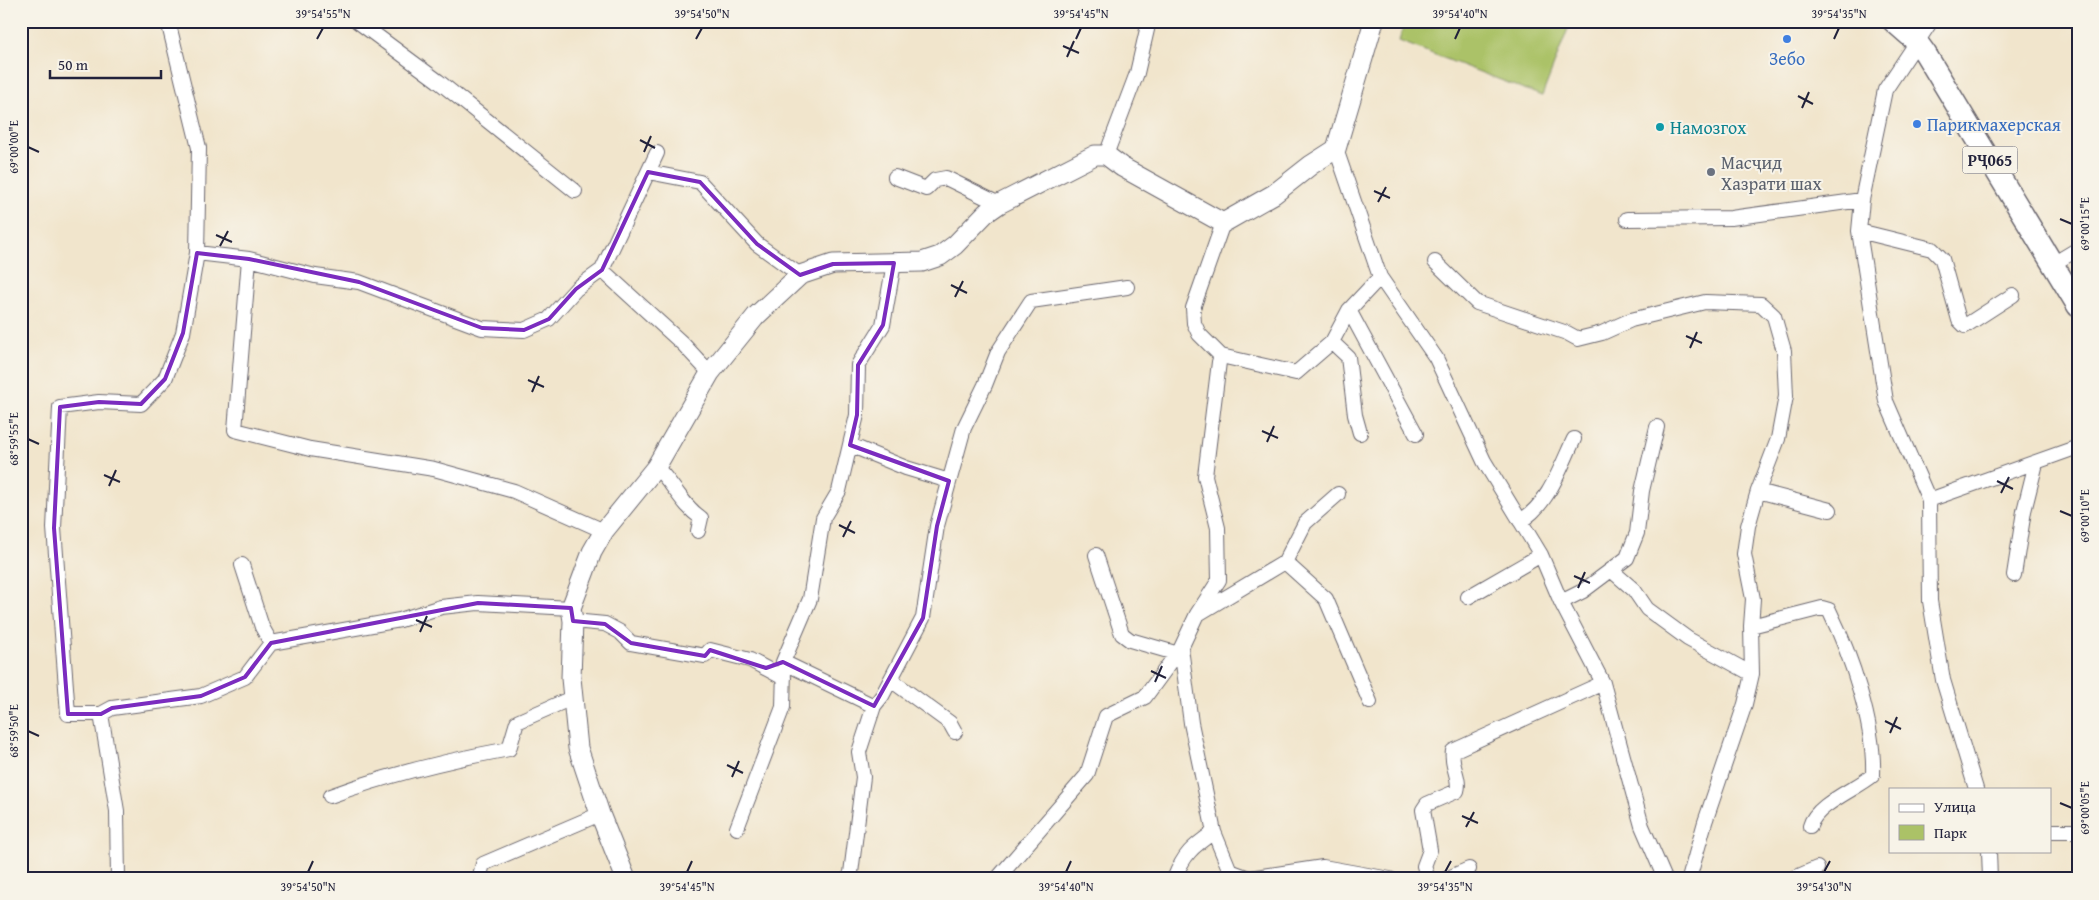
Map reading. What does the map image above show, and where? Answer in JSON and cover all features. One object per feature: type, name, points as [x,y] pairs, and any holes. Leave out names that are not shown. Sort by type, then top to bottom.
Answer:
[{"type":"main road","points":[[626,879],[600,814],[578,748],[571,678],[572,614],[583,571],[604,531],[656,467],[710,373],[756,316],[800,274],[833,264],[922,262],[940,256],[955,245],[986,213],[998,204],[1094,155],[1106,155],[1122,167],[1223,223],[1274,194],[1311,164],[1336,149],[1374,21]]},
{"type":"main road","name":"РҶ065","points":[[1893,21],[1917,42],[2078,306]]},
{"type":"street","points":[[168,21],[199,148],[197,253],[183,333],[165,379],[141,404],[99,402],[60,407],[54,528],[68,714],[101,714],[112,708],[202,696],[245,677],[271,643],[400,620],[440,608],[478,604],[572,614],[605,624],[620,632],[631,642],[704,656],[710,650],[750,660],[784,678]]},
{"type":"street","points":[[357,21],[438,81],[575,191]]},
{"type":"street","points":[[1106,155],[1137,73],[1149,21]]},
{"type":"street","points":[[1932,21],[1885,90],[1862,200],[1858,231],[1886,401],[1929,500],[1930,601],[1943,680],[1976,788]]},
{"type":"street","points":[[1336,149],[1380,277],[1436,358],[1484,461],[1541,555],[1561,602],[1602,683],[1642,826],[1665,879]]},
{"type":"street","points":[[197,253],[249,258],[314,276],[359,282],[482,328],[524,330],[549,319],[576,288],[602,270],[657,153]]},
{"type":"street","points":[[648,172],[700,182],[758,244],[800,274]]},
{"type":"street","points":[[895,176],[926,189],[935,180],[946,178],[998,204]]},
{"type":"street","points":[[1627,219],[1731,218],[1862,200]]},
{"type":"street","points":[[1223,223],[1192,308],[1194,323],[1199,334],[1221,356],[1296,373],[1332,342],[1349,310],[1380,277]]},
{"type":"street","points":[[1858,231],[1932,249],[1942,259],[1959,320],[1965,326],[2013,295]]},
{"type":"street","points":[[2053,264],[2078,249]]},
{"type":"street","points":[[249,258],[234,430],[310,449],[434,469],[514,491],[604,531]]},
{"type":"street","points":[[737,828],[783,707],[783,662],[810,599],[823,518],[839,491],[857,415],[858,365],[883,326],[894,262]]},
{"type":"street","points":[[1435,262],[1478,304],[1578,339],[1602,333],[1631,320],[1705,302],[1761,304],[1774,316],[1784,351],[1786,396],[1778,439],[1758,491],[1748,526],[1744,554],[1753,599],[1751,626],[1752,674],[1745,704],[1705,822],[1689,879]]},
{"type":"street","points":[[602,270],[683,344],[710,373]]},
{"type":"street","points":[[848,879],[851,873],[863,777],[859,752],[874,706],[891,680],[923,618],[937,526],[949,481],[964,428],[985,385],[998,352],[1031,301],[1127,287]]},
{"type":"street","points":[[1349,310],[1416,434]]},
{"type":"street","points":[[1332,342],[1348,357],[1355,415],[1360,433]]},
{"type":"street","points":[[998,879],[1087,775],[1106,716],[1145,697],[1178,650],[1197,614],[1219,580],[1218,528],[1205,476],[1221,356]]},
{"type":"street","points":[[1561,602],[1583,591],[1627,558],[1637,534],[1642,491],[1657,427]]},
{"type":"street","points":[[1520,521],[1531,515],[1552,485],[1574,439]]},
{"type":"street","points":[[850,444],[906,468],[949,481]]},
{"type":"street","points":[[1929,500],[2078,447]]},
{"type":"street","points":[[2014,575],[2024,511],[2036,463]]},
{"type":"street","points":[[656,467],[670,480],[690,510],[701,518],[698,531]]},
{"type":"street","points":[[1758,491],[1830,510]]},
{"type":"street","points":[[1197,614],[1286,562],[1305,523],[1338,494]]},
{"type":"street","points":[[1096,555],[1122,634],[1130,640],[1178,650]]},
{"type":"street","points":[[1468,597],[1541,555]]},
{"type":"street","points":[[1286,562],[1326,599],[1370,702]]},
{"type":"street","points":[[242,565],[262,628],[271,643]]},
{"type":"street","points":[[1611,570],[1634,590],[1647,609],[1688,639],[1752,674]]},
{"type":"street","points":[[1751,626],[1822,608],[1829,610],[1844,642],[1861,694],[1871,750],[1873,775],[1828,806],[1812,820],[1810,826]]},
{"type":"street","points":[[1178,650],[1214,832],[1230,871],[1249,878],[1323,867],[1390,879]]},
{"type":"street","points":[[766,668],[783,662],[874,706]]},
{"type":"street","points":[[891,680],[950,723],[955,732]]},
{"type":"street","points":[[1428,879],[1424,866],[1430,850],[1423,810],[1427,804],[1458,791],[1459,786],[1451,759],[1453,751],[1602,683]]},
{"type":"street","points":[[330,796],[412,770],[509,749],[517,722],[574,697]]},
{"type":"street","points":[[101,714],[117,811],[118,879]]},
{"type":"street","points":[[479,879],[483,864],[600,814]]},
{"type":"street","points":[[2052,831],[2078,831]]},
{"type":"street","points":[[1174,879],[1182,860],[1191,848],[1214,832]]},
{"type":"street","points":[[1989,852],[1990,879]]},
{"type":"street","points":[[1792,879],[1817,868]]},
{"type":"street","points":[[1446,879],[1469,869]]},
{"type":"highlighted area","points":[[648,172],[700,182],[757,244],[800,275],[833,264],[894,263],[883,325],[858,365],[857,415],[850,445],[949,481],[937,526],[923,618],[874,706],[783,662],[766,668],[710,650],[705,656],[631,643],[605,624],[573,621],[571,608],[478,603],[271,643],[245,677],[201,696],[112,708],[101,714],[68,714],[54,528],[60,407],[99,402],[141,404],[165,379],[183,333],[197,253],[249,259],[359,282],[482,328],[524,330],[549,319],[576,289],[602,270]]},
{"type":"green space","points":[[1405,21],[1571,21],[1542,96],[1399,41]]},
{"type":"place","name":"Зебо","points":[[1787,39]]},
{"type":"place","name":"Парикмахерская","points":[[1917,124]]},
{"type":"place","name":"Намозгох","points":[[1660,127]]},
{"type":"place","name":"Масҷид Хазрати шах","points":[[1711,172]]}]
